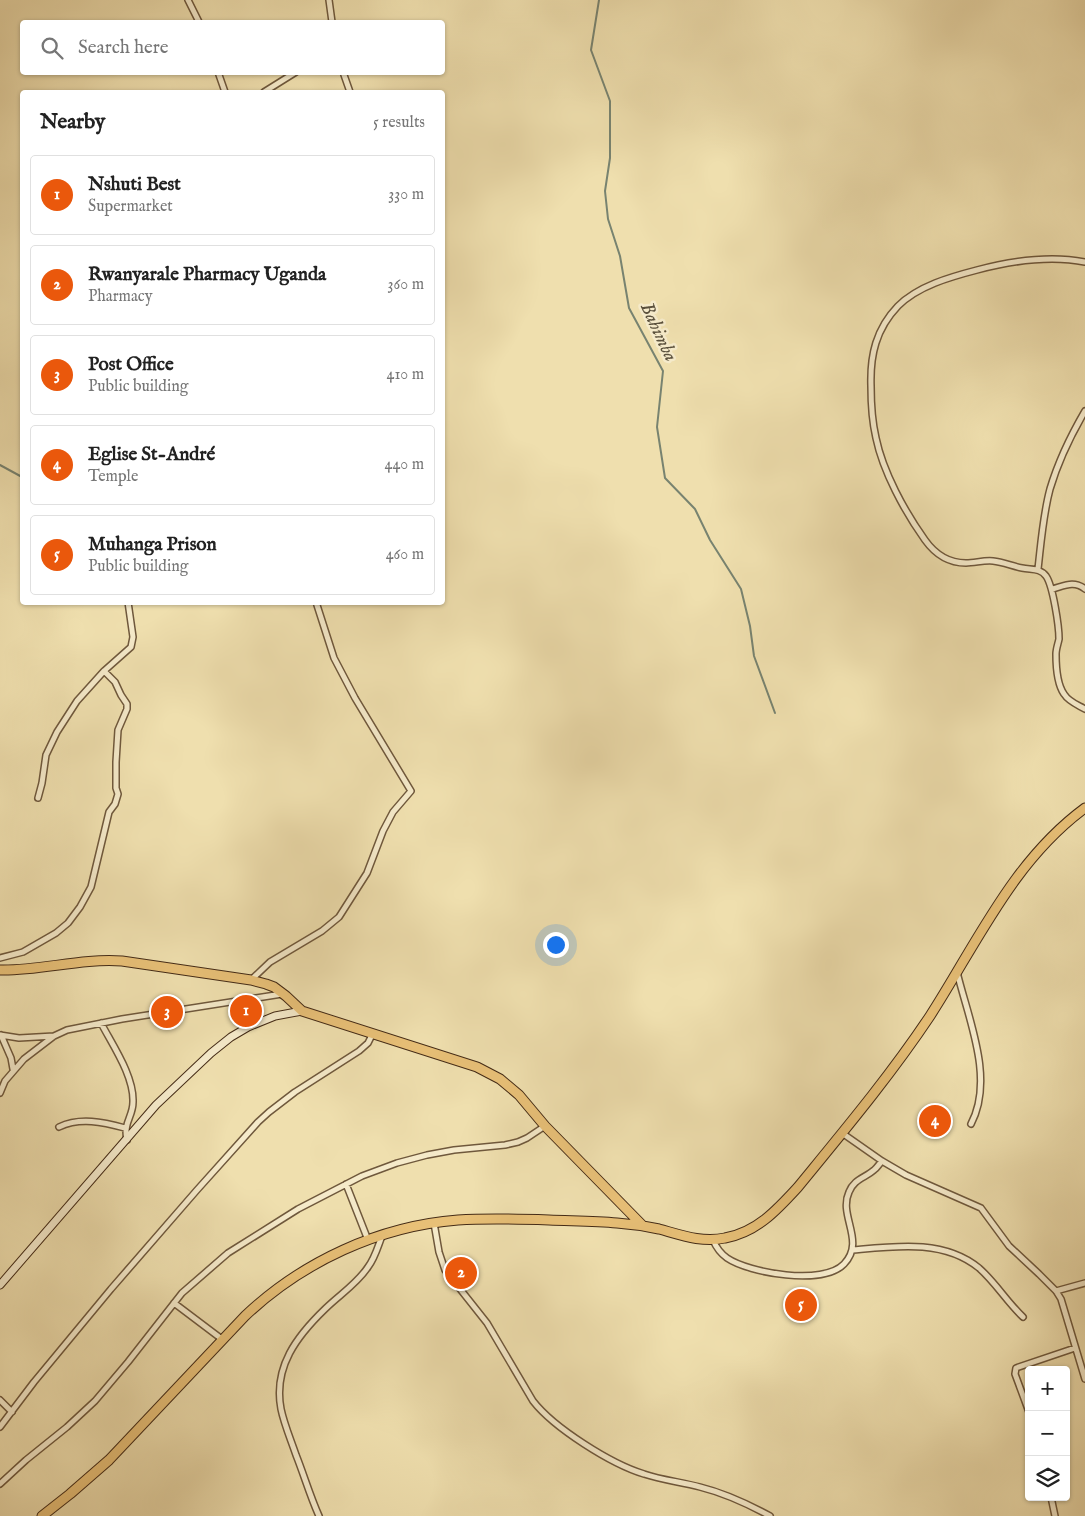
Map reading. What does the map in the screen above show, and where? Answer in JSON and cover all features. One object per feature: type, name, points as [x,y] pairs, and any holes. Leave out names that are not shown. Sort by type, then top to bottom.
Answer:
[{"type":"highway","points":[[42,1516],[109,1460],[255,1306],[282,1284],[317,1263],[368,1240],[434,1223],[458,1220],[516,1219],[611,1222],[643,1226],[693,1238],[713,1240],[736,1236],[758,1226],[798,1187],[842,1134],[929,1017],[998,903],[1028,862],[1063,826],[1085,808]]},
{"type":"highway","points":[[0,970],[103,960],[131,962],[251,980],[266,984],[283,994],[302,1011],[461,1060],[491,1073],[519,1094],[544,1126],[643,1226]]},
{"type":"street","points":[[188,0],[198,20]]},
{"type":"street","points":[[329,0],[332,20]]},
{"type":"street","points":[[219,75],[225,90]]},
{"type":"street","points":[[267,90],[291,75]]},
{"type":"street","points":[[344,75],[349,90]]},
{"type":"street","points":[[1085,262],[1044,259],[1013,262],[959,275],[916,293],[899,306],[879,332],[872,355],[871,408],[876,440],[894,486],[926,542],[938,553],[956,562],[994,561],[1021,568],[1038,569],[1047,578],[1052,589],[1058,630],[1059,639],[1056,655],[1061,688],[1070,700],[1085,709]]},
{"type":"street","points":[[1038,569],[1043,522],[1050,491],[1057,468],[1085,412]]},
{"type":"street","points":[[1052,589],[1073,584],[1085,588]]},
{"type":"street","points":[[38,798],[46,755],[57,732],[78,701],[104,671],[131,648],[133,637],[128,605]]},
{"type":"street","points":[[251,980],[270,962],[330,926],[339,917],[367,873],[383,831],[393,812],[411,791],[355,698],[334,658],[317,605]]},
{"type":"street","points":[[0,958],[23,952],[63,928],[80,907],[91,887],[109,812],[115,804],[118,794],[116,788],[116,762],[118,730],[128,709],[115,682],[104,671]]},
{"type":"street","points":[[957,971],[981,1070],[981,1096],[971,1124]]},
{"type":"street","points":[[0,1093],[5,1081],[24,1058],[54,1036],[67,1030],[283,994]]},
{"type":"street","points":[[0,1285],[156,1105],[211,1053],[231,1037],[248,1027],[275,1016],[302,1011]]},
{"type":"street","points":[[101,1023],[119,1056],[131,1087],[133,1106],[125,1128],[127,1140]]},
{"type":"street","points":[[0,1426],[111,1289],[258,1122],[295,1092],[358,1051],[368,1043],[374,1033]]},
{"type":"street","points":[[0,1035],[19,1038],[54,1036]]},
{"type":"street","points":[[0,1035],[12,1058],[14,1069]]},
{"type":"street","points":[[58,1127],[74,1122],[89,1121],[125,1128]]},
{"type":"street","points":[[0,1484],[26,1460],[60,1434],[95,1401],[191,1284],[228,1253],[298,1209],[368,1174],[411,1159],[454,1150],[518,1142],[544,1126]]},
{"type":"street","points":[[842,1134],[906,1175],[980,1208],[1009,1246],[1056,1291],[1064,1307],[1085,1379]]},
{"type":"street","points":[[713,1240],[720,1252],[736,1263],[763,1271],[812,1276],[835,1269],[843,1265],[853,1250],[852,1231],[847,1209],[848,1193],[852,1184],[873,1171],[882,1161]]},
{"type":"street","points":[[346,1184],[368,1240]]},
{"type":"street","points":[[434,1223],[439,1252],[445,1270],[487,1323],[533,1401],[550,1419],[595,1450],[625,1467],[653,1477],[698,1486],[720,1493],[770,1516]]},
{"type":"street","points":[[319,1516],[290,1440],[281,1409],[279,1389],[282,1370],[292,1347],[311,1322],[354,1283],[368,1267],[376,1253],[382,1235]]},
{"type":"street","points":[[853,1250],[916,1246],[952,1252],[979,1268],[1023,1317]]},
{"type":"street","points":[[1056,1291],[1085,1283]]},
{"type":"street","points":[[174,1303],[223,1340]]},
{"type":"street","points":[[1029,1411],[1015,1374],[1016,1368],[1075,1348]]},
{"type":"street","points":[[0,1400],[12,1412]]},
{"type":"street","points":[[1052,1501],[1055,1516]]},
{"type":"waterway","name":"Bahimba","points":[[599,0],[591,50],[610,101],[610,158],[605,191],[608,219],[620,256],[629,308],[663,371],[657,427],[665,478],[695,509],[710,540],[741,589],[750,626],[754,656],[775,713]]},
{"type":"waterway","points":[[0,465],[20,476]]},
{"type":"place","name":"Nshuti Best","points":[[246,1011]]},
{"type":"place","name":"Post Office","points":[[167,1012]]},
{"type":"place","name":"Eglise St-André","points":[[935,1121]]},
{"type":"place","name":"Rwanyarale Pharmacy Uganda","points":[[461,1273]]},
{"type":"place","name":"Muhanga Prison","points":[[801,1305]]}]
